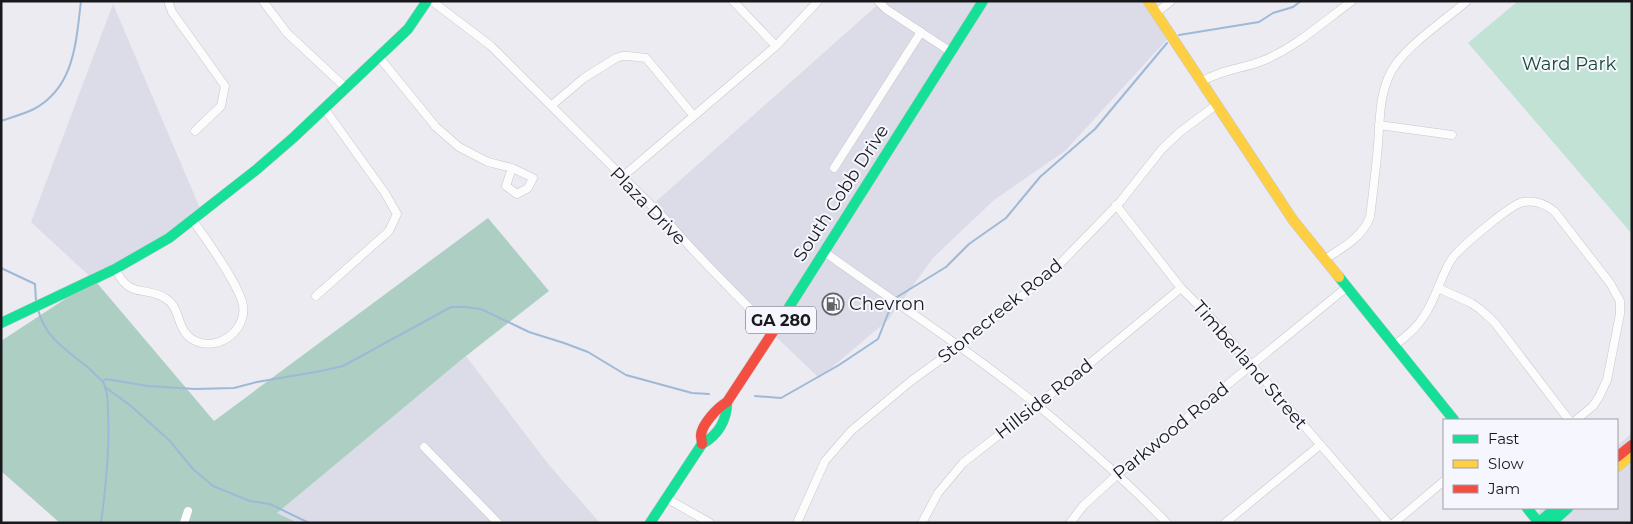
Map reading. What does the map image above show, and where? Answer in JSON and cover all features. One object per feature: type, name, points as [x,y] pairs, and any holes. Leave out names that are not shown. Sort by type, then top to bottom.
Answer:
[{"type":"street","points":[[168,1],[172,12],[225,86],[221,106],[194,131]]},
{"type":"street","points":[[263,1],[287,33],[346,88]]},
{"type":"street","points":[[1,324],[115,269],[162,243],[193,221],[260,166],[379,57],[408,29],[427,1]]},
{"type":"street","name":"Plaza Drive","points":[[432,1],[491,46],[523,80],[552,105],[666,221],[691,250],[773,332]]},
{"type":"street","points":[[733,1],[776,46]]},
{"type":"street","points":[[622,178],[776,46],[818,1]]},
{"type":"street","points":[[878,1],[886,9],[951,52]]},
{"type":"street","name":"South Cobb Drive","points":[[650,523],[702,444],[711,440],[728,412],[727,402],[983,1]]},
{"type":"street","points":[[1148,1],[1293,220],[1453,419]]},
{"type":"street","points":[[1156,13],[1171,1]]},
{"type":"street","points":[[1201,82],[1278,53],[1352,1]]},
{"type":"street","points":[[1325,260],[1351,242],[1366,227],[1370,217],[1379,125],[1385,88],[1396,64],[1413,46],[1467,1]]},
{"type":"street","points":[[834,168],[922,32]]},
{"type":"street","points":[[552,105],[584,78],[616,58],[628,56],[646,58],[694,115]]},
{"type":"street","points":[[379,57],[436,127],[459,148],[488,162],[512,168],[533,178],[528,188],[517,194],[506,186],[512,168]]},
{"type":"street","name":"Stonecreek Road","points":[[797,523],[825,461],[851,431],[911,381],[958,347],[1051,274],[1116,205],[1162,149],[1180,132],[1216,105]]},
{"type":"street","points":[[316,296],[392,228],[397,214],[385,193],[324,108]]},
{"type":"street","points":[[1379,125],[1452,135]]},
{"type":"street","points":[[1394,346],[1424,317],[1452,259],[1461,249],[1511,207],[1523,202],[1543,204],[1554,212],[1610,282],[1620,300],[1620,314],[1607,380],[1593,406],[1577,419]]},
{"type":"street","name":"Timberland Street","points":[[1116,205],[1181,288],[1211,318],[1388,523]]},
{"type":"street","points":[[115,269],[124,284],[131,288],[165,298],[173,304],[182,328],[189,336],[206,344],[216,343],[225,339],[233,334],[239,326],[243,317],[244,307],[241,297],[193,221]]},
{"type":"street","points":[[823,252],[1037,404],[1118,474],[1167,523]]},
{"type":"street","name":"Parkwood Road","points":[[1070,523],[1083,506],[1118,474],[1347,287]]},
{"type":"street","name":"Hillside Road","points":[[922,523],[938,494],[956,470],[978,450],[1083,369],[1181,288]]},
{"type":"street","points":[[1438,288],[1475,306],[1495,323],[1568,419]]},
{"type":"street","points":[[1225,523],[1320,445]]},
{"type":"street","points":[[1618,456],[1632,445]]},
{"type":"street","points":[[424,447],[498,523]]},
{"type":"street","points":[[1618,466],[1632,454]]},
{"type":"street","points":[[1394,523],[1443,482]]},
{"type":"street","points":[[666,498],[710,523]]},
{"type":"street","points":[[1527,509],[1539,523],[1555,509]]},
{"type":"street","points":[[1550,523],[1567,509]]},
{"type":"street","points":[[184,523],[188,511]]},
{"type":"shaded area","points":[[882,1],[1148,1],[1171,35],[1065,151],[994,200],[933,258],[888,320],[819,378],[768,329],[651,206]]},
{"type":"shaded area","points":[[113,4],[202,213],[97,283],[31,222]]},
{"type":"shaded area","points":[[466,356],[549,465],[600,523],[298,523],[277,513]]},
{"type":"shaded area","points":[[1632,433],[1632,523],[1537,523],[1532,517],[1542,509],[1618,509],[1618,445]]},
{"type":"green space","name":"Ward Park","points":[[1518,1],[1632,1],[1632,234],[1468,43]]},
{"type":"green space","points":[[488,218],[549,291],[466,356],[277,513],[298,523],[60,523],[1,471],[1,341],[85,286],[97,283],[214,421]]},
{"type":"waterway","points":[[1,121],[34,109],[48,100],[58,88],[66,76],[75,47],[81,1]]},
{"type":"waterway","points":[[1179,35],[1259,22],[1273,13],[1293,7],[1301,1]]},
{"type":"waterway","points":[[897,297],[946,267],[969,244],[1006,218],[1040,177],[1095,129],[1167,43]]},
{"type":"waterway","points":[[1,268],[35,284],[36,302]]},
{"type":"waterway","points":[[755,396],[781,398],[839,365],[878,339],[891,306]]},
{"type":"waterway","points":[[103,381],[106,379],[148,386],[195,389],[234,388],[321,371],[343,366],[451,307],[465,307],[481,309],[529,332],[588,352],[626,375],[692,393],[709,394]]},
{"type":"waterway","points":[[38,309],[41,319],[52,337],[92,371],[103,382],[106,389],[108,405],[108,454],[101,523]]},
{"type":"waterway","points":[[105,387],[131,406],[170,441],[193,469],[213,486],[250,501],[270,504],[309,523]]},
{"type":"traffic: fast","points":[[1,323],[115,269],[169,238],[256,170],[293,138],[408,29],[427,1]]},
{"type":"traffic: fast","points":[[786,312],[983,1]]},
{"type":"traffic: fast","points":[[1339,277],[1453,419]]},
{"type":"traffic: fast","points":[[650,523],[702,444],[717,432],[723,421],[727,402]]},
{"type":"traffic: fast","points":[[1528,509],[1539,523]]},
{"type":"traffic: fast","points":[[1539,522],[1555,509]]},
{"type":"traffic: fast","points":[[1551,523],[1567,509]]},
{"type":"traffic: slow","points":[[1148,1],[1293,220],[1339,277]]},
{"type":"traffic: slow","points":[[1618,466],[1632,454]]},
{"type":"traffic: jam","points":[[702,444],[701,435],[707,421],[727,402],[786,312]]},
{"type":"traffic: jam","points":[[1618,456],[1632,445]]},
{"type":"place","name":"Chevron","points":[[833,304]]}]
